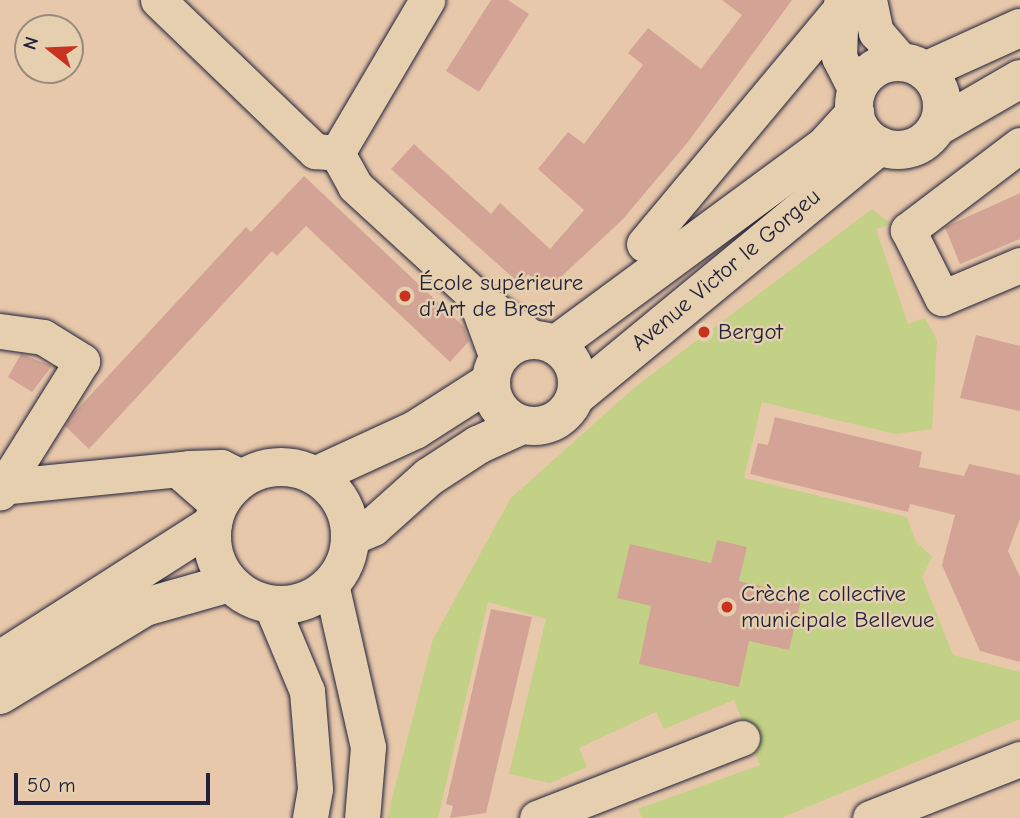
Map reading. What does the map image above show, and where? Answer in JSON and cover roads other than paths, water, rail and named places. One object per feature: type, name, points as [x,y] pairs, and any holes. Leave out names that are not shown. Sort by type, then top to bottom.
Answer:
[{"type":"main road","points":[[1020,28],[913,66],[874,69],[856,103],[863,133],[880,146],[906,149],[937,127],[1020,79]]},
{"type":"main road","points":[[913,66],[941,96],[937,127]]},
{"type":"main road","name":"Avenue Victor le Gorgeu","points":[[544,342],[825,146],[856,103]]},
{"type":"main road","name":"Avenue Victor le Gorgeu","points":[[575,397],[880,146]]},
{"type":"main road","points":[[315,476],[415,430],[494,370],[544,342],[577,374],[575,397],[549,424],[522,425],[468,451],[373,527],[350,537]]},
{"type":"main road","points":[[494,370],[502,413],[522,425]]},
{"type":"main road","points":[[0,660],[225,502],[279,467],[315,476],[341,501],[350,537],[331,584],[304,602],[271,605],[230,583],[215,556],[225,502]]},
{"type":"main road","points":[[0,695],[145,607],[230,583]]},
{"type":"street","points":[[158,0],[314,151],[337,153]]},
{"type":"street","points":[[337,153],[427,0]]},
{"type":"street","points":[[869,0],[876,32],[913,66]]},
{"type":"street","points":[[839,6],[839,57],[856,103]]},
{"type":"street","points":[[644,244],[839,6]]},
{"type":"street","points":[[1020,145],[908,230],[942,298],[1020,265]]},
{"type":"street","points":[[337,153],[355,186],[474,295],[544,342]]},
{"type":"street","points":[[474,295],[494,370]]},
{"type":"street","points":[[0,331],[43,337],[82,361],[2,488]]},
{"type":"street","points":[[2,488],[220,467],[225,502]]},
{"type":"street","points":[[331,584],[368,747],[362,818]]},
{"type":"street","points":[[271,605],[307,691],[315,789],[310,818]]},
{"type":"street","points":[[537,818],[742,738]]},
{"type":"street","points":[[870,818],[1020,759]]},
{"type":"place","name":"École supérieure d'Art de Brest","points":[[405,296]]},
{"type":"place","name":"Bergot","points":[[704,332]]},
{"type":"place","name":"Crèche collective municipale Bellevue","points":[[727,607]]}]
